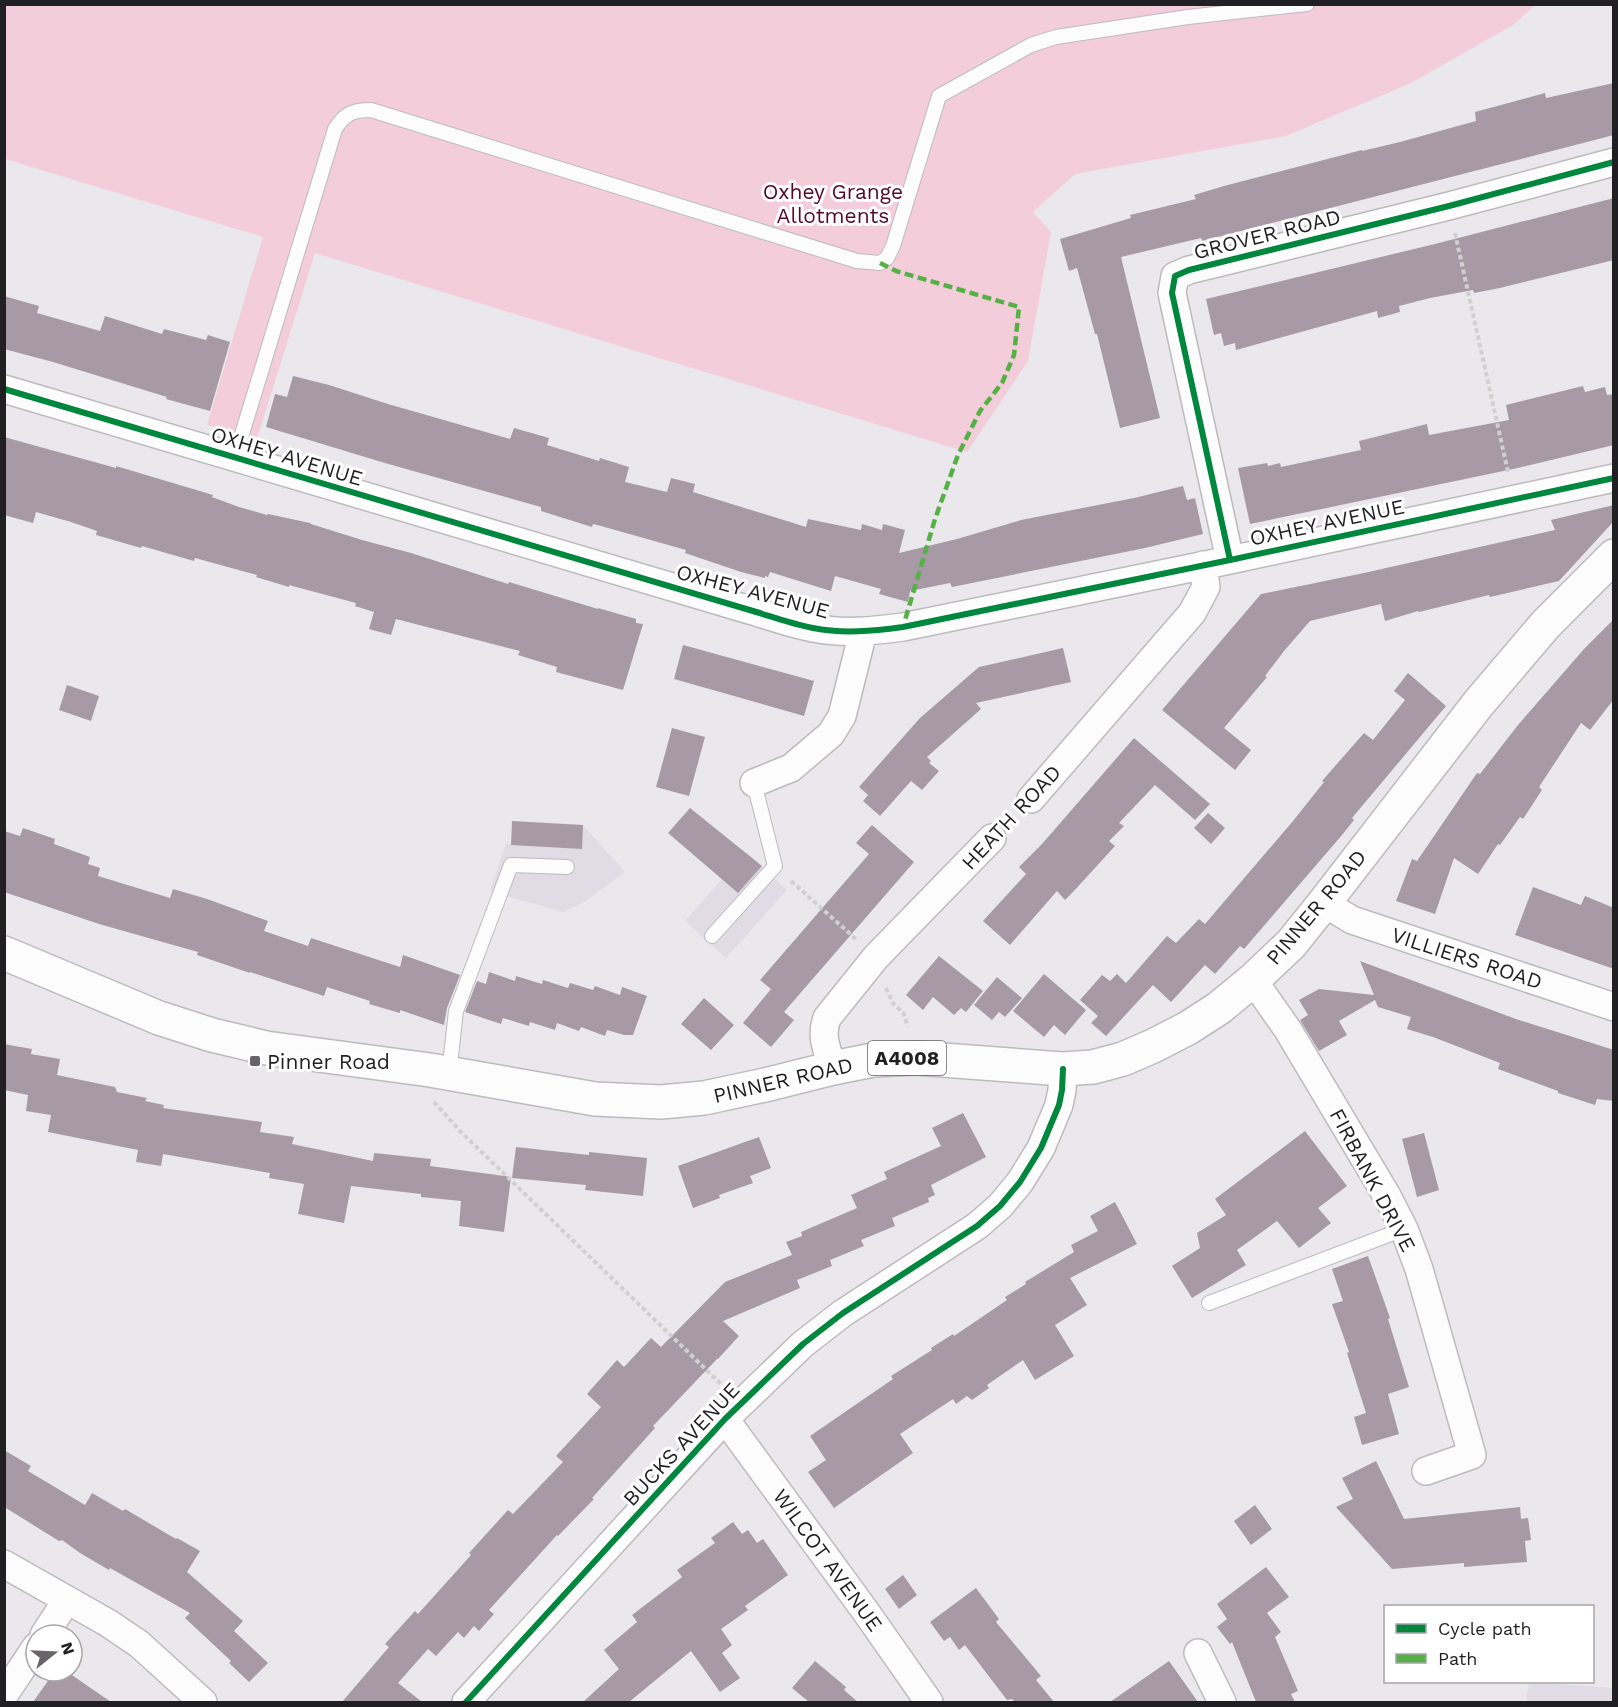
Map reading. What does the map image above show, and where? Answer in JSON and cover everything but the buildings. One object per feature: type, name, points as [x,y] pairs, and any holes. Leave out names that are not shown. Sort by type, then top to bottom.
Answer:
[{"type":"main road","name":"PINNER ROAD","points":[[4,953],[159,1018],[212,1035],[266,1048],[439,1072],[595,1099],[661,1102],[704,1098],[873,1060],[916,1058],[1063,1069],[1093,1067],[1123,1059],[1188,1028],[1219,1008],[1291,944],[1478,704],[1546,624],[1614,556]]},
{"type":"street","name":"GROVER ROAD","points":[[1230,560],[1172,293],[1175,276],[1189,270],[1449,206],[1614,162]]},
{"type":"street","name":"OXHEY AVENUE","points":[[4,389],[813,628],[863,632],[903,627],[1230,560],[1614,478]]},
{"type":"street","name":"HEATH ROAD","points":[[1031,799],[1192,613],[1206,587],[1203,565]]},
{"type":"street","points":[[754,783],[791,768],[831,734],[842,716],[863,632]]},
{"type":"street","name":"HEATH ROAD","points":[[833,1068],[823,1029],[827,1018],[876,957],[993,838]]},
{"type":"street","name":"VILLIERS ROAD","points":[[1324,903],[1352,920],[1614,1007]]},
{"type":"street","name":"FIRBANK DRIVE","points":[[1253,980],[1288,1030],[1381,1186],[1404,1229],[1419,1269],[1472,1455],[1426,1471]]},
{"type":"street","name":"BUCKS AVENUE","points":[[466,1702],[732,1411],[803,1344],[843,1313],[977,1226],[1000,1206],[1020,1182],[1041,1148],[1059,1105],[1063,1069]]},
{"type":"street","name":"WILCOT AVENUE","points":[[732,1411],[929,1702]]},
{"type":"street","points":[[4,1564],[108,1623],[139,1644],[203,1702]]},
{"type":"street","points":[[52,1623],[67,1600]]},
{"type":"street","points":[[1198,1653],[1222,1702]]},
{"type":"street","points":[[4,1695],[24,1665]]},
{"type":"lane","points":[[235,457],[335,129],[348,113],[371,110],[857,261],[880,263],[887,258],[893,246],[939,96],[1031,45],[1056,37],[1188,17],[1307,4]]},
{"type":"lane","points":[[712,936],[775,866],[754,783]]},
{"type":"lane","points":[[439,1072],[456,1011],[511,865],[567,867]]},
{"type":"lane","points":[[1209,1303],[1404,1229]]},
{"type":"path","points":[[1449,206],[1514,499]]},
{"type":"path","points":[[775,866],[876,957],[886,990],[893,1003],[904,1014],[916,1058]]},
{"type":"path","points":[[439,1072],[429,1095],[461,1132],[732,1411]]},
{"type":"shaded area","points":[[583,825],[625,872],[586,901],[563,912],[490,891],[506,843],[581,849]]},
{"type":"shaded area","points":[[746,852],[787,890],[726,958],[685,921]]},
{"type":"shaded area","points":[[1529,1683],[1613,1688],[1613,1702],[1526,1702]]},
{"type":"green space","name":"Oxhey Grange Allotments","points":[[4,5],[1535,5],[1513,25],[1411,83],[1286,136],[1075,174],[1033,212],[1051,232],[1028,361],[967,452],[315,253],[257,439],[207,425],[263,237],[5,159]]},
{"type":"marked path","points":[[880,263],[896,271],[1019,307],[1014,355],[1002,383],[980,411],[958,455],[935,519],[903,627]]},
{"type":"cycle path","points":[[1230,560],[1172,293],[1175,276],[1189,270],[1449,206],[1614,162]]},
{"type":"cycle path","points":[[4,389],[790,622],[836,631],[869,631],[903,627],[1614,478]]},
{"type":"cycle path","points":[[466,1702],[725,1419],[803,1344],[843,1313],[977,1226],[1000,1206],[1020,1182],[1041,1148],[1059,1105],[1063,1069]]},
{"type":"place","name":"Pinner Road","points":[[255,1061]]}]
